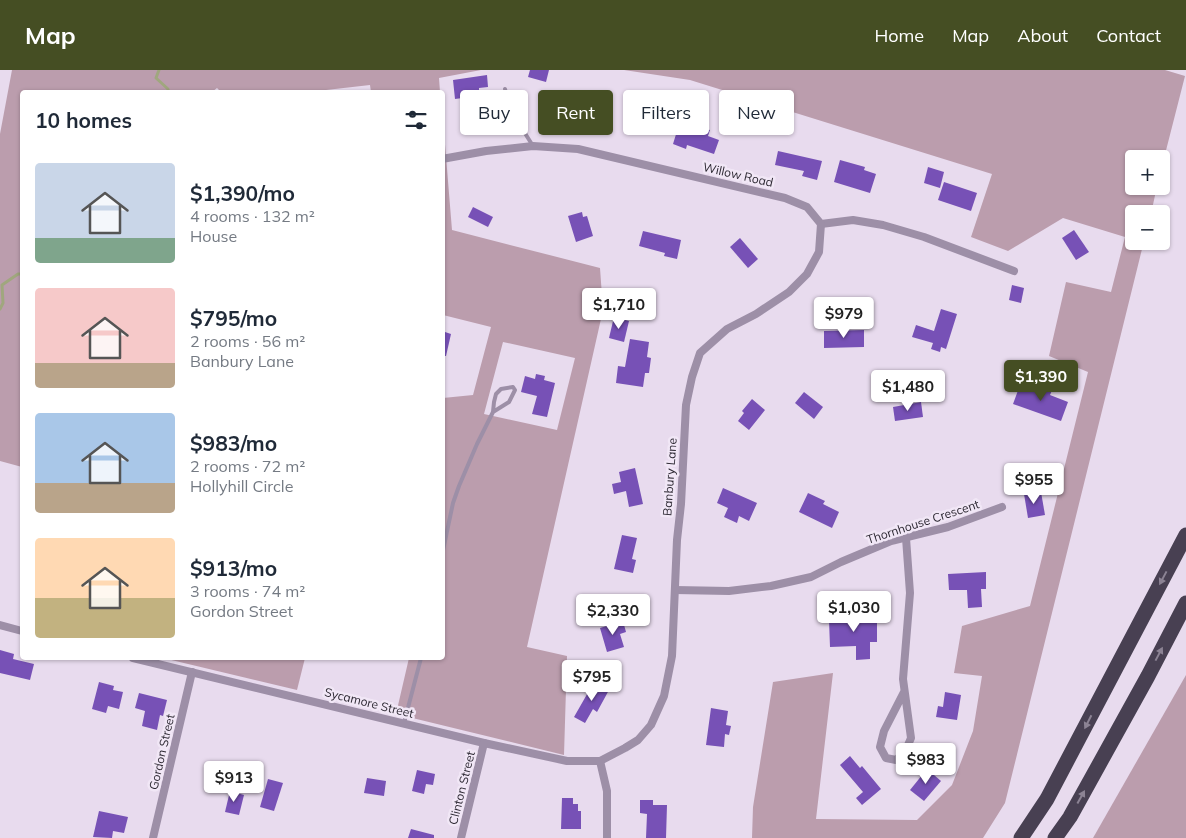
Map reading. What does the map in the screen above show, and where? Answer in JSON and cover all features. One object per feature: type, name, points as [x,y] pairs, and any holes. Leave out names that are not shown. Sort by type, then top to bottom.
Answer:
[{"type":"highway","points":[[1020,838],[1047,799],[1186,535]]},
{"type":"highway","points":[[1055,838],[1079,801],[1148,676],[1186,602]]},
{"type":"street","name":"Willow Road","points":[[445,158],[486,151],[533,146],[578,149],[785,198],[807,207],[821,224]]},
{"type":"street","points":[[821,224],[853,220],[883,224],[924,237],[1014,271]]},
{"type":"street","name":"Banbury Lane","points":[[600,761],[638,740],[651,725],[664,696],[672,656],[686,405],[700,353],[727,328],[756,314],[790,292],[807,274],[819,252],[821,224]]},
{"type":"street","name":"Thornhouse Crescent","points":[[675,590],[729,591],[771,586],[811,577],[879,546],[948,527],[1002,507]]},
{"type":"street","points":[[904,692],[884,730],[880,747],[886,758],[896,760],[905,752],[911,738],[904,692],[902,679],[910,593],[906,538]]},
{"type":"street","points":[[0,625],[20,630]]},
{"type":"street","name":"Sycamore Street","points":[[142,660],[484,743],[568,761],[600,761]]},
{"type":"street","name":"Gordon Street","points":[[153,838],[192,672]]},
{"type":"street","name":"Clinton Street","points":[[461,838],[484,743]]},
{"type":"street","points":[[600,761],[607,791],[607,838]]},
{"type":"lane","points":[[505,89],[511,111],[533,146]]},
{"type":"lane","points":[[445,541],[459,486],[477,444],[494,412],[496,394],[501,389],[513,386],[515,390],[510,402],[494,412]]},
{"type":"lane","points":[[404,723],[420,660]]},
{"type":"shaded area","points":[[12,70],[481,70],[439,78],[440,90],[371,90],[370,85],[326,90],[219,90],[217,88],[214,90],[20,90],[20,466],[0,461],[0,134]]},
{"type":"shaded area","points":[[624,70],[1165,70],[1185,76],[1166,150],[1125,150],[1125,195],[1155,195],[1153,205],[1125,205],[1125,237],[1063,218],[1008,251],[971,237],[992,174],[794,112],[794,90],[722,90],[690,80]]},
{"type":"shaded area","points":[[445,144],[452,230],[600,268],[603,310],[527,647],[567,656],[564,755],[396,714],[409,660],[445,660],[445,398],[473,395],[491,327],[445,316]],"holes":[[[503,342],[575,358],[557,430],[484,414]]]},
{"type":"shaded area","points":[[1125,237],[1125,250],[1142,250],[1005,803],[983,838],[752,838],[753,807],[773,682],[833,673],[816,819],[917,820],[952,785],[973,731],[982,676],[954,673],[962,626],[1030,606],[1088,372],[1049,356],[1066,282],[1111,292]]},
{"type":"shaded area","points":[[171,660],[304,660],[297,690]]},
{"type":"shaded area","points":[[1186,675],[1186,838],[1093,838]]},
{"type":"building","points":[[530,70],[549,70],[546,82],[528,77]]},
{"type":"building","points":[[487,75],[488,87],[479,88],[479,90],[460,90],[460,98],[455,99],[453,80]]},
{"type":"building","points":[[676,135],[708,135],[719,140],[714,154],[687,145],[686,149],[673,144]]},
{"type":"building","points":[[778,151],[822,161],[817,180],[802,176],[804,171],[775,165]]},
{"type":"building","points":[[840,160],[865,167],[864,170],[876,174],[870,193],[834,182]]},
{"type":"building","points":[[928,167],[944,172],[940,188],[924,183]]},
{"type":"building","points":[[944,182],[977,193],[971,211],[938,200]]},
{"type":"building","points":[[473,207],[493,217],[488,227],[468,217]]},
{"type":"building","points":[[582,212],[583,217],[587,216],[593,236],[576,242],[568,216]]},
{"type":"building","points":[[1074,230],[1089,252],[1076,260],[1062,238]]},
{"type":"building","points":[[643,231],[681,240],[677,259],[664,256],[665,253],[639,246]]},
{"type":"building","points":[[740,238],[758,259],[748,268],[730,247]]},
{"type":"building","points":[[1012,285],[1024,288],[1021,303],[1009,300]]},
{"type":"building","points":[[941,309],[957,314],[946,349],[941,347],[940,352],[931,349],[933,343],[912,337],[916,325],[934,331]]},
{"type":"building","points":[[614,317],[629,321],[624,342],[609,338]]},
{"type":"building","points":[[864,330],[864,347],[824,348],[824,331]]},
{"type":"building","points":[[445,332],[451,334],[445,356]]},
{"type":"building","points":[[630,339],[649,342],[647,357],[651,358],[649,373],[645,373],[643,387],[616,383],[618,366],[625,367]]},
{"type":"building","points":[[536,374],[545,376],[544,380],[555,383],[547,417],[532,414],[537,396],[521,392],[525,376],[535,379]]},
{"type":"building","points":[[1041,384],[1053,388],[1050,395],[1068,402],[1061,421],[1013,404],[1020,385],[1038,391]]},
{"type":"building","points":[[804,392],[823,407],[814,419],[795,403]]},
{"type":"building","points":[[752,399],[765,410],[749,430],[738,421],[744,413],[742,411]]},
{"type":"building","points":[[921,402],[923,417],[895,421],[893,407]]},
{"type":"building","points":[[635,468],[643,504],[629,507],[626,491],[614,494],[612,484],[621,482],[619,472]]},
{"type":"building","points":[[723,488],[757,503],[749,521],[739,516],[737,523],[724,517],[728,508],[717,503]]},
{"type":"building","points":[[1041,492],[1045,515],[1028,518],[1024,494]]},
{"type":"building","points":[[808,493],[825,501],[823,504],[839,512],[832,528],[799,512]]},
{"type":"building","points":[[622,535],[637,538],[632,559],[636,560],[633,573],[614,569]]},
{"type":"building","points":[[986,572],[986,589],[981,589],[982,607],[968,608],[967,590],[949,590],[948,574]]},
{"type":"building","points":[[847,608],[862,608],[862,619],[877,619],[877,642],[870,642],[870,659],[856,660],[856,646],[830,647],[829,620],[847,619]]},
{"type":"building","points":[[623,621],[626,632],[620,634],[624,647],[607,652],[600,628]]},
{"type":"building","points":[[0,650],[14,654],[13,659],[34,664],[30,680],[0,673]]},
{"type":"building","points":[[99,682],[114,686],[113,690],[123,692],[119,709],[108,706],[106,713],[92,709]]},
{"type":"building","points":[[594,682],[609,690],[597,712],[593,709],[585,723],[574,717]]},
{"type":"building","points":[[945,692],[961,695],[957,720],[936,717],[938,706],[943,707]]},
{"type":"building","points":[[139,693],[167,700],[163,716],[160,715],[157,730],[142,726],[145,711],[135,708]]},
{"type":"building","points":[[711,708],[728,711],[726,725],[731,726],[729,735],[725,734],[724,747],[706,745]]},
{"type":"building","points":[[850,756],[860,768],[862,766],[881,789],[862,805],[856,798],[863,792],[840,765]]},
{"type":"building","points":[[927,769],[941,781],[924,801],[910,790]]},
{"type":"building","points":[[417,770],[435,774],[433,785],[426,784],[424,794],[412,791]]},
{"type":"building","points":[[367,778],[386,781],[384,796],[364,793]]},
{"type":"building","points":[[268,779],[283,783],[274,811],[260,807]]},
{"type":"building","points":[[230,791],[244,795],[239,815],[225,812]]},
{"type":"building","points":[[562,798],[573,798],[573,804],[578,804],[578,811],[581,811],[581,829],[561,829]]},
{"type":"building","points":[[640,800],[653,800],[653,805],[667,805],[666,838],[646,838],[647,814],[640,813]]},
{"type":"building","points":[[99,811],[128,817],[124,833],[113,831],[112,838],[93,837]]},
{"type":"building","points":[[411,829],[434,835],[434,838],[408,838]]},
{"type":"waterway","points":[[159,70],[156,78],[168,90]]},
{"type":"waterway","points":[[0,309],[3,303],[2,285],[20,274]]}]
